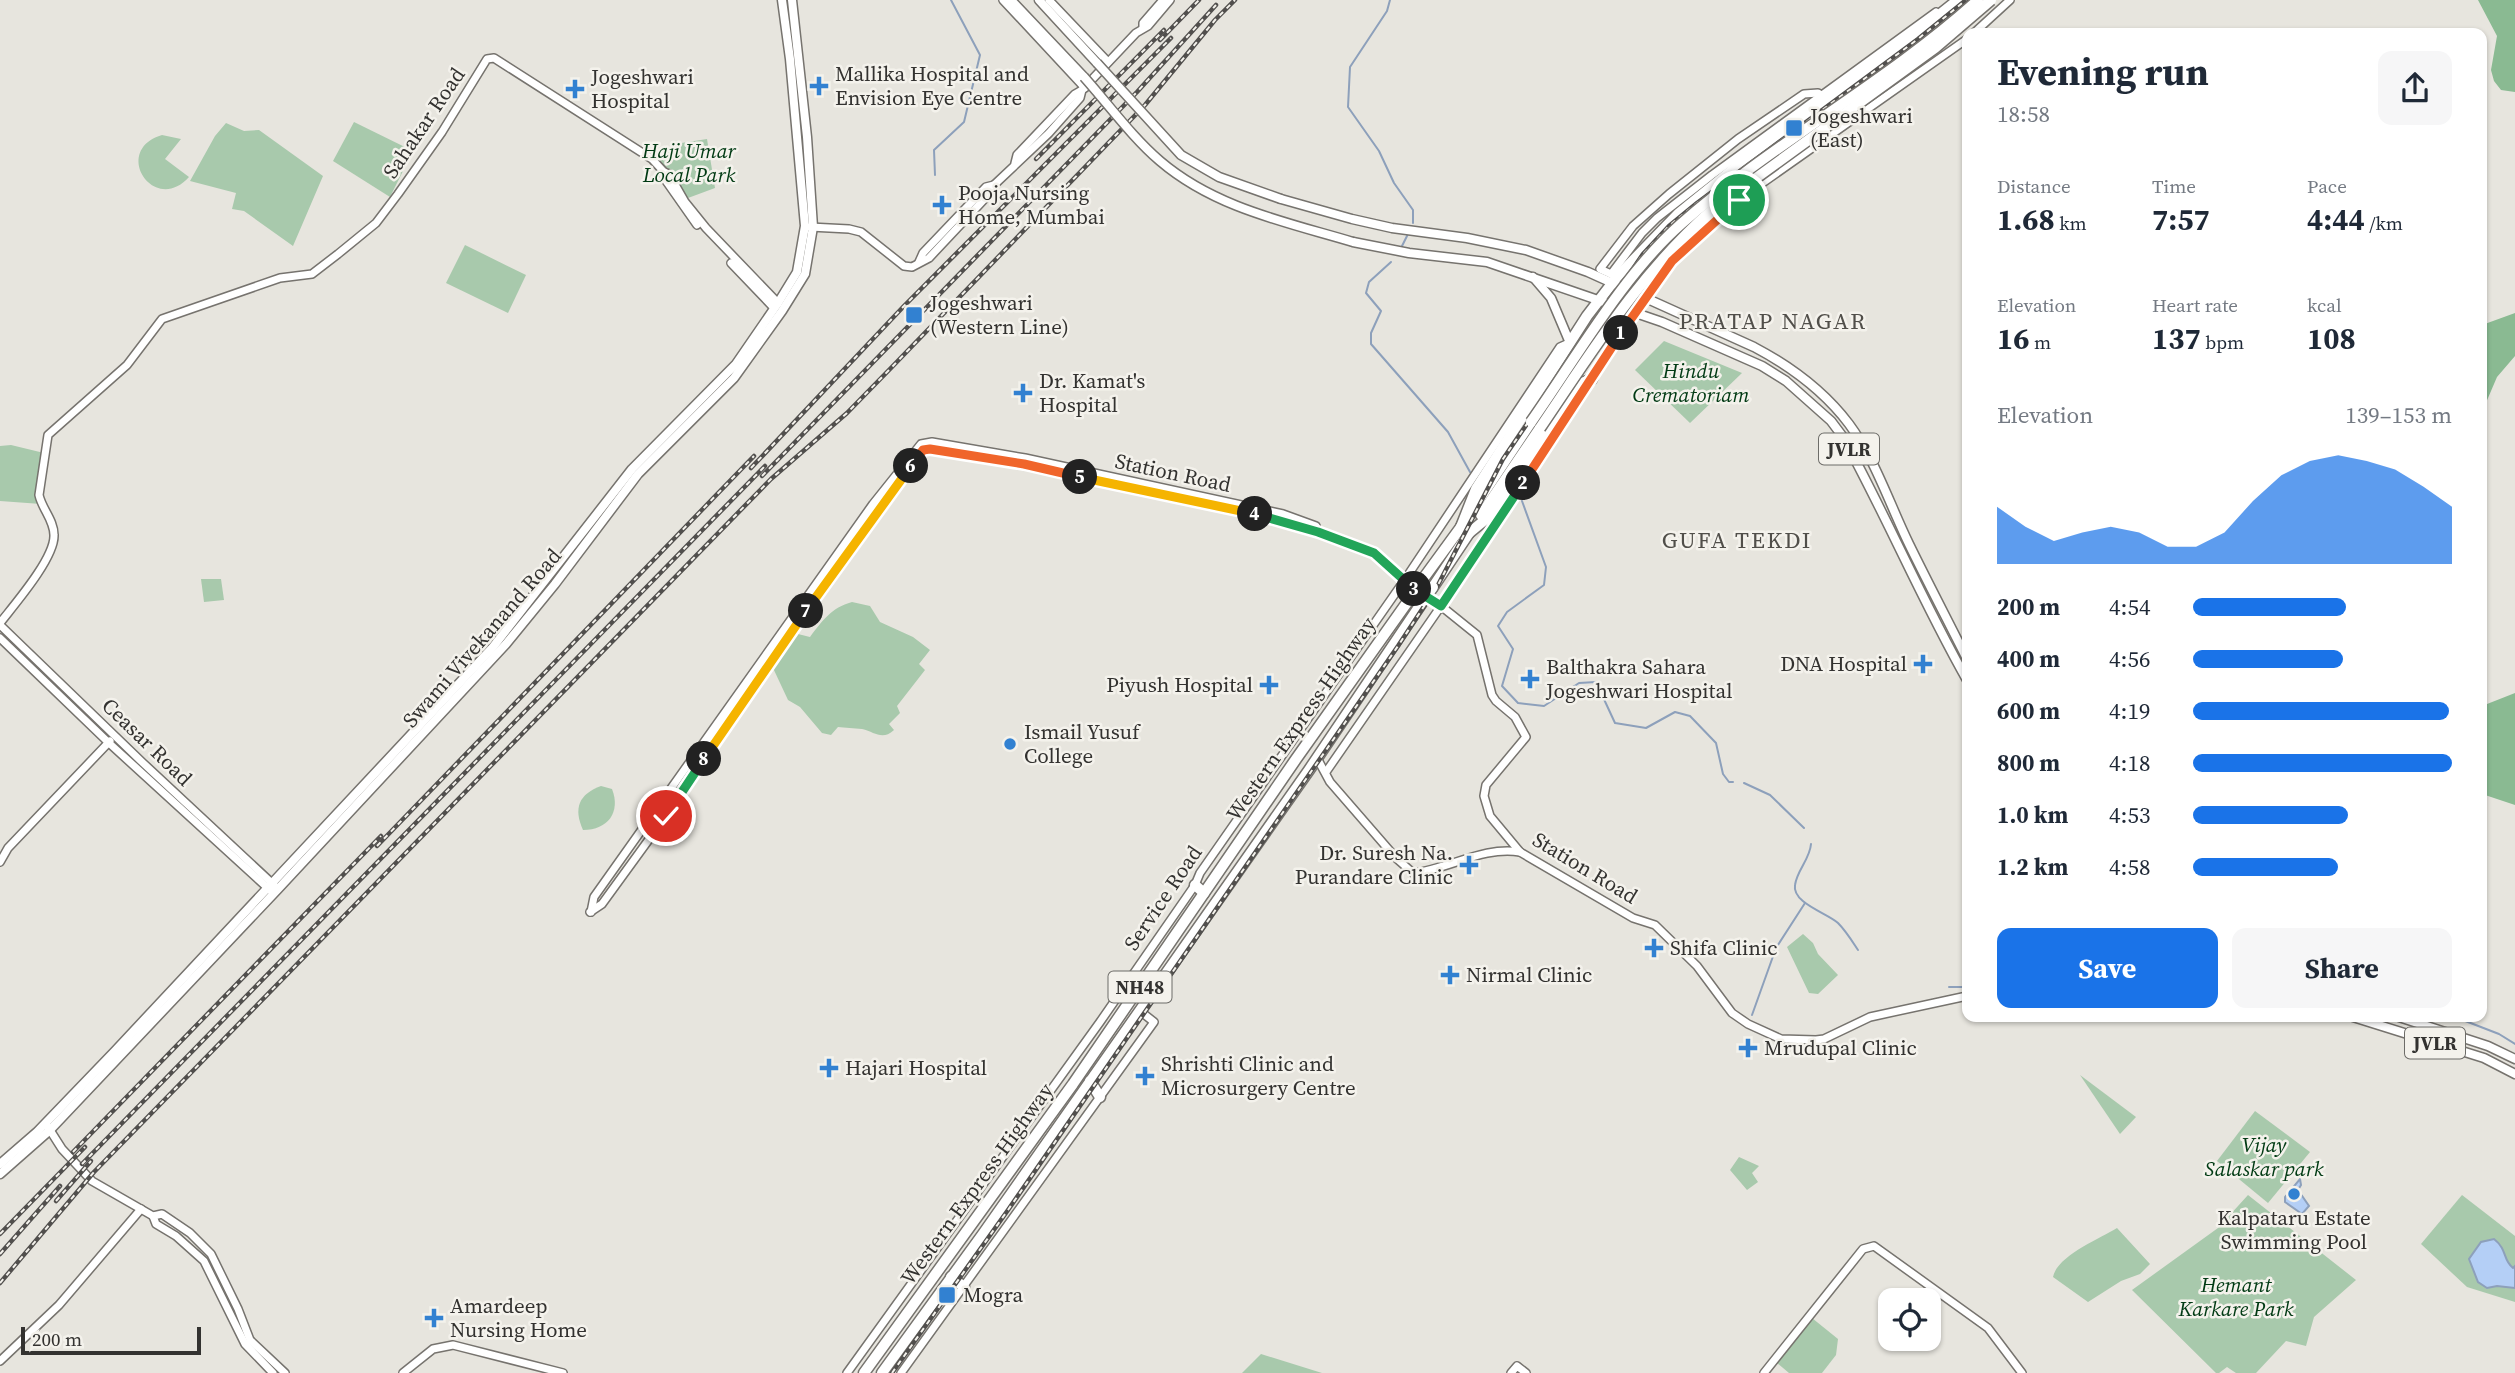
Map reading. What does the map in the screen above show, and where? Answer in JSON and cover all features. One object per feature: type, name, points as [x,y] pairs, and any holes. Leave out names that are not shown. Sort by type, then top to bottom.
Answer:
[{"type":"highway","points":[[1465,530],[1476,489],[1548,370],[1570,343],[1613,278],[1715,179],[1824,97],[1898,48],[1955,0]]},
{"type":"highway","name":"Western Express Highway","points":[[887,1371],[1318,758],[1433,587],[1465,530],[1628,282],[1652,252],[1723,190],[1930,39],[1978,0]]},
{"type":"highway","name":"Western Express Highway","points":[[1536,425],[1660,260],[1686,233],[1712,210],[1935,48],[1991,0]]},
{"type":"highway","points":[[1465,530],[1486,519],[1582,383],[1592,379]]},
{"type":"highway","name":"Western Express Highway","points":[[864,1373],[1073,1084],[1423,579],[1465,530]]},
{"type":"highway","points":[[1195,885],[1204,893]]},
{"type":"highway","points":[[1090,1081],[1100,1097]]},
{"type":"highway","points":[[951,1277],[964,1287]]},
{"type":"main road","name":"Swami Vivekanand Road","points":[[496,649],[632,469],[728,373],[797,272],[809,227],[782,0]]},
{"type":"main road","name":"Swami Vivekanand Road","points":[[0,1174],[48,1127],[273,889],[496,649],[555,584],[638,474],[743,367],[805,274],[809,227],[806,127],[792,0]]},
{"type":"main road","points":[[1010,0],[1157,159],[1211,195],[1244,209],[1353,242],[1409,253],[1479,261],[1599,300]]},
{"type":"main road","points":[[1039,0],[1171,146],[1200,169],[1278,198],[1352,219],[1392,228],[1467,238],[1478,237],[1613,278]]},
{"type":"main road","points":[[1533,277],[1551,298],[1570,343]]},
{"type":"main road","name":"JVLR","points":[[1613,278],[1645,298],[1780,361],[1821,393],[1850,425],[1872,464],[1962,649]]},
{"type":"main road","name":"JVLR","points":[[1599,300],[1635,312],[1762,366],[1786,381],[1831,421],[1860,468],[1905,556],[1938,629],[1962,671]]},
{"type":"main road","name":"JVLR","points":[[2369,1022],[2484,1058],[2515,1074]]},
{"type":"main road","name":"JVLR","points":[[2414,1022],[2488,1046],[2515,1059]]},
{"type":"main road","name":"Swami Vivekanand Road","points":[[0,1164],[48,1127]]},
{"type":"street","points":[[1003,0],[1081,91]]},
{"type":"street","points":[[1049,0],[1108,62]]},
{"type":"street","points":[[1143,27],[1143,23],[1163,0]]},
{"type":"street","points":[[809,227],[861,232],[904,266],[912,267],[929,258],[949,231],[976,203],[986,187],[994,184],[1015,163],[1017,155],[1031,147],[1108,62],[1143,27],[1148,26],[1170,0]]},
{"type":"street","points":[[1955,0],[1983,27],[2010,0]]},
{"type":"street","points":[[1327,775],[1438,604],[1672,261],[1727,208],[1962,43]]},
{"type":"street","name":"Sahakar Road","points":[[0,624],[26,591],[53,546],[51,521],[38,495],[48,435],[127,365],[163,319],[279,278],[312,274],[376,223],[442,132],[487,59],[494,58],[652,159],[664,172],[664,178],[686,212],[776,306]]},
{"type":"street","points":[[1613,278],[1600,269],[1633,226],[1689,177],[1762,121],[1804,94],[1814,92],[1824,97]]},
{"type":"street","name":"Service Road","points":[[847,1373],[1100,1023],[1195,885],[1200,873],[1548,370]]},
{"type":"street","name":"Station Road","points":[[922,447],[932,442],[1026,458],[1283,514],[1375,548],[1405,579],[1433,597],[1477,635],[1492,695],[1515,718],[1526,737],[1486,785],[1484,796],[1490,816],[1520,852],[1633,918],[1655,925],[1697,966],[1732,1013],[1756,1028],[1781,1039],[1813,1041],[1824,1039],[1870,1017],[1962,997]]},
{"type":"street","points":[[922,447],[666,816],[602,904],[590,912],[594,897],[873,504],[922,447]]},
{"type":"street","name":"Ceasar Road","points":[[0,624],[273,889]]},
{"type":"street","name":"Ceasar Road","points":[[0,638],[108,743],[273,889]]},
{"type":"street","points":[[0,862],[8,848],[116,737]]},
{"type":"street","points":[[1318,758],[1330,782],[1396,858],[1413,873],[1446,866],[1479,853],[1509,850],[1520,852]]},
{"type":"street","points":[[901,1373],[1154,1022],[1140,1011]]},
{"type":"street","points":[[48,1127],[62,1149],[92,1181],[141,1209],[204,1261],[245,1344],[273,1373]]},
{"type":"street","points":[[0,1361],[59,1305],[141,1209]]},
{"type":"street","points":[[155,1220],[162,1214],[190,1233],[212,1254],[250,1340],[285,1373]]},
{"type":"street","points":[[1765,1373],[1863,1249],[1874,1246],[1988,1328],[2022,1373]]},
{"type":"street","points":[[403,1373],[433,1349],[453,1345],[563,1373]]},
{"type":"street","points":[[1511,1373],[1517,1366],[1526,1373]]},
{"type":"green space","points":[[2478,0],[2515,0],[2515,92],[2501,90],[2494,81],[2491,70],[2497,36]]},
{"type":"green space","points":[[354,122],[413,151],[390,197],[333,161]]},
{"type":"green space","points":[[226,123],[244,131],[259,130],[323,176],[293,246],[244,211],[232,209],[236,193],[190,181],[215,136]]},
{"type":"green space","points":[[162,135],[181,139],[165,159],[189,177],[176,187],[163,189],[152,185],[143,176],[139,165],[140,153],[147,143]]},
{"type":"green space","name":"Haji Umar Local Park","points":[[707,139],[715,188],[688,198],[658,160],[675,144]]},
{"type":"green space","points":[[465,245],[526,275],[508,313],[446,283]]},
{"type":"green space","points":[[2515,313],[2515,356],[2497,377],[2487,400],[2487,323]]},
{"type":"green space","name":"Hindu Crematoriam","points":[[1664,341],[1742,373],[1690,423],[1635,370]]},
{"type":"green space","points":[[11,445],[44,453],[41,504],[0,501],[0,446]]},
{"type":"green space","points":[[201,579],[221,579],[224,600],[204,602]]},
{"type":"green space","points":[[852,602],[870,606],[880,622],[913,637],[930,650],[919,664],[925,670],[897,706],[900,713],[889,724],[894,730],[886,735],[838,727],[831,735],[822,733],[800,707],[788,700],[773,668],[798,634],[810,637],[833,611]]},
{"type":"green space","points":[[2515,693],[2515,805],[2487,796],[2487,704]]},
{"type":"green space","points":[[601,786],[612,789],[615,805],[613,812],[606,823],[583,830],[578,809],[580,803],[588,793]]},
{"type":"green space","points":[[1803,934],[1838,975],[1818,994],[1809,993],[1787,947]]},
{"type":"green space","points":[[2080,1075],[2136,1117],[2120,1134]]},
{"type":"green space","name":"Vijay Salaskar park","points":[[2255,1111],[2310,1152],[2268,1203],[2217,1161]]},
{"type":"green space","points":[[1739,1157],[1759,1166],[1752,1173],[1758,1182],[1747,1190],[1730,1170]]},
{"type":"green space","name":"Hemant Karkare Park","points":[[2248,1195],[2356,1280],[2314,1317],[2306,1346],[2286,1341],[2256,1373],[2236,1373],[2227,1367],[2216,1373],[2132,1290],[2218,1228]]},
{"type":"green space","points":[[2462,1195],[2515,1236],[2515,1302],[2467,1287],[2421,1244]]},
{"type":"green space","points":[[2117,1228],[2150,1264],[2140,1274],[2121,1281],[2088,1302],[2053,1277],[2056,1269],[2070,1255]]},
{"type":"green space","points":[[1812,1318],[1838,1339],[1836,1355],[1822,1373],[1789,1373],[1777,1363]]},
{"type":"green space","points":[[1261,1354],[1322,1373],[1242,1373]]},
{"type":"water","name":"Kalpataru Estate Swimming Pool","points":[[2300,1179],[2298,1190],[2309,1206],[2302,1214],[2285,1202],[2285,1197]]},
{"type":"water","points":[[2494,1239],[2510,1265],[2513,1268],[2515,1266],[2515,1288],[2487,1288],[2478,1282],[2469,1259],[2481,1242]]},
{"type":"waterway","points":[[935,175],[934,150],[964,122],[980,55],[951,0]]},
{"type":"waterway","points":[[1390,0],[1387,11],[1350,67],[1348,107],[1379,151],[1394,183],[1413,210],[1413,223]]},
{"type":"waterway","points":[[1401,248],[1408,234]]},
{"type":"waterway","points":[[1391,262],[1369,282],[1366,293],[1381,311],[1371,333],[1371,344],[1448,432],[1470,472]]},
{"type":"waterway","points":[[1522,501],[1546,567],[1544,585],[1507,612],[1498,626],[1513,649],[1502,686],[1518,703],[1544,706],[1579,683],[1596,682],[1615,723],[1646,728],[1675,712],[1690,716],[1716,743],[1723,774],[1729,782],[1733,782]]},
{"type":"waterway","points":[[1744,783],[1770,795],[1804,828]]},
{"type":"waterway","points":[[1811,844],[1796,880],[1796,891],[1804,902],[1838,923],[1858,950]]},
{"type":"waterway","points":[[1752,1015],[1776,948],[1805,903]]},
{"type":"waterway","points":[[1949,987],[1962,987]]},
{"type":"waterway","points":[[2468,1022],[2499,1034],[2515,1044]]},
{"type":"railway","points":[[1160,40],[1199,0]]},
{"type":"railway","points":[[0,1283],[94,1172],[771,479],[847,413],[890,369],[1145,105],[1215,20],[1235,0]]},
{"type":"railway","points":[[892,1373],[1398,646],[1438,585],[1503,459],[1643,254],[1669,226],[1697,203],[1918,39],[1966,0]]},
{"type":"railway","points":[[762,476],[1137,92],[1216,5]]},
{"type":"railway","points":[[1036,159],[1164,30]]},
{"type":"railway","points":[[751,468],[904,306],[1171,38]]},
{"type":"railway","points":[[377,846],[754,456]]},
{"type":"railway","points":[[82,1164],[765,466]]},
{"type":"railway","points":[[73,1152],[381,836]]},
{"type":"railway","points":[[0,1234],[85,1147]]},
{"type":"railway","points":[[56,1201],[91,1161]]},
{"type":"railway","points":[[0,1254],[60,1186]]},
{"type":"place","name":"Mallika Hospital and Envision Eye Centre","points":[[819,86]]},
{"type":"place","name":"Jogeshwari Hospital","points":[[575,89]]},
{"type":"place","name":"Jogeshwari (East)","points":[[1794,128]]},
{"type":"place","name":"Pooja Nursing Home, Mumbai","points":[[942,205]]},
{"type":"place","name":"Jogeshwari (Western Line)","points":[[914,315]]},
{"type":"place","name":"Dr. Kamat's Hospital","points":[[1023,393]]},
{"type":"place","name":"DNA Hospital","points":[[1923,664]]},
{"type":"place","name":"Balthakra Sahara Jogeshwari Hospital","points":[[1530,679]]},
{"type":"place","name":"Piyush Hospital","points":[[1269,685]]},
{"type":"place","name":"Ismail Yusuf College","points":[[1010,744]]},
{"type":"place","name":"Dr. Suresh Na. Purandare Clinic","points":[[1469,865]]},
{"type":"place","name":"Shifa Clinic","points":[[1654,948]]},
{"type":"place","name":"Nirmal Clinic","points":[[1450,975]]},
{"type":"place","name":"Mrudupal Clinic","points":[[1748,1048]]},
{"type":"place","name":"Hajari Hospital","points":[[829,1068]]},
{"type":"place","name":"Shrishti Clinic and Microsurgery Centre","points":[[1145,1076]]},
{"type":"place","name":"Kalpataru Estate Swimming Pool","points":[[2294,1194]]},
{"type":"place","name":"Mogra","points":[[947,1295]]},
{"type":"place","name":"Amardeep Nursing Home","points":[[434,1318]]},
{"type":"district","name":"PRATAP NAGAR","points":[[1773,321]]},
{"type":"district","name":"GUFA TEKDI","points":[[1737,540]]},
{"type":"route","points":[[666,816],[841,561],[923,450],[1024,464],[1249,512],[1318,532],[1374,553],[1429,601],[1441,606],[1659,277],[1727,208],[1739,200]]}]
